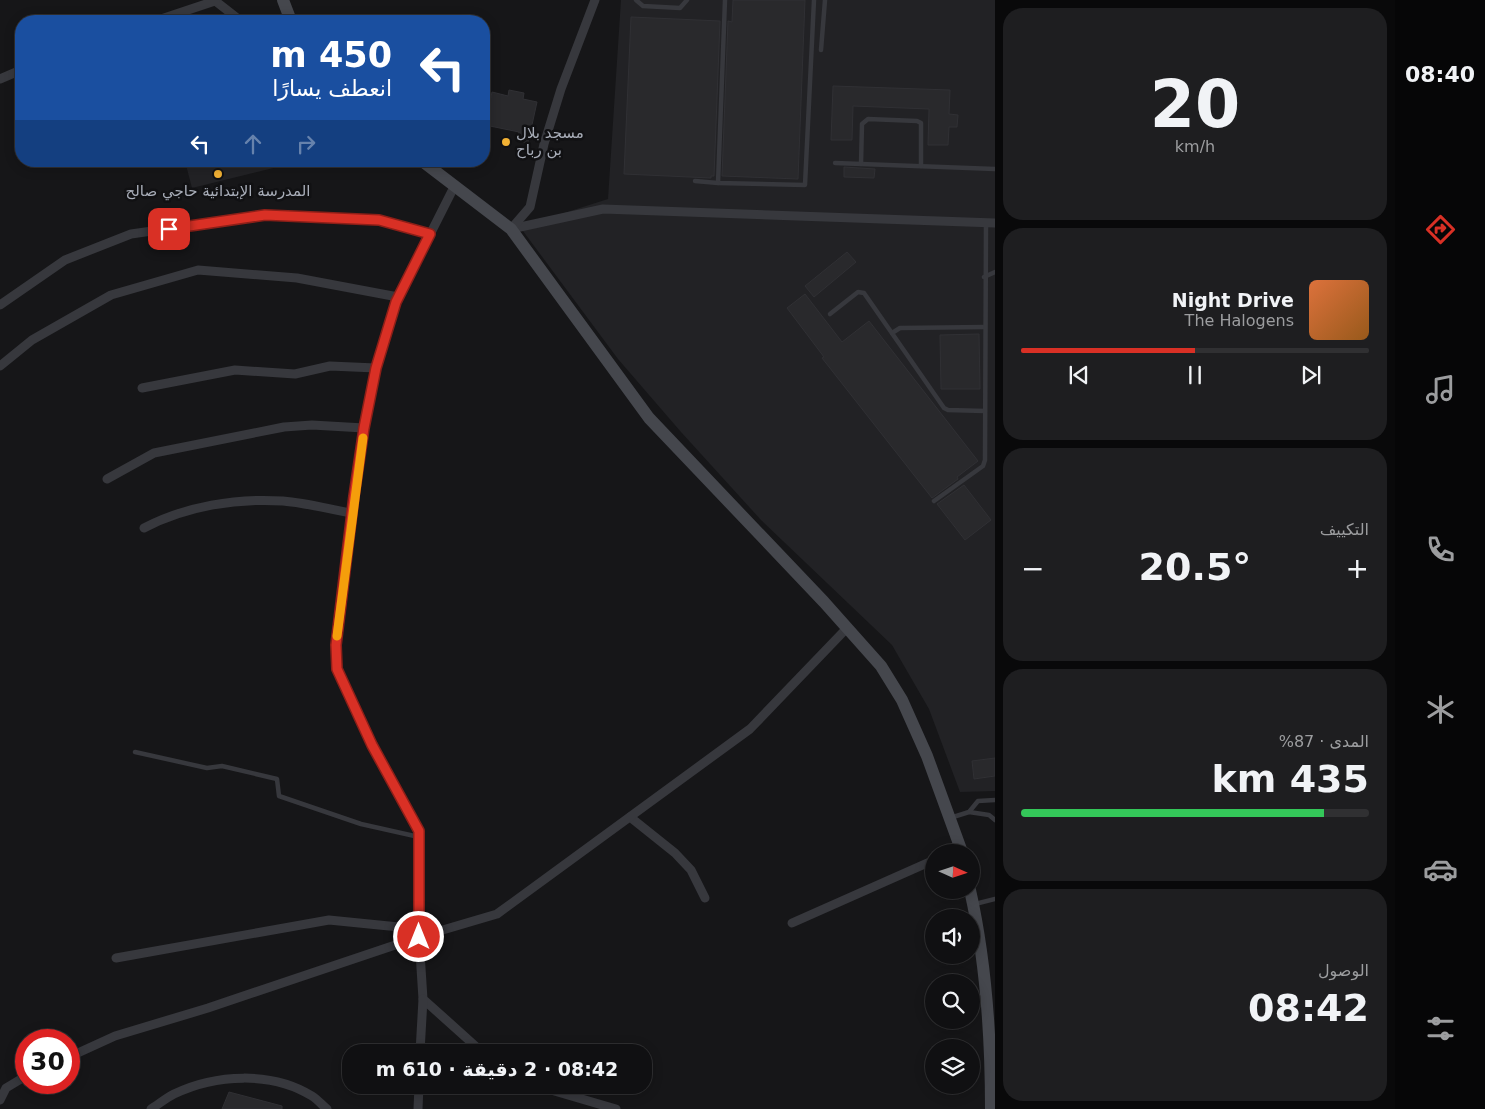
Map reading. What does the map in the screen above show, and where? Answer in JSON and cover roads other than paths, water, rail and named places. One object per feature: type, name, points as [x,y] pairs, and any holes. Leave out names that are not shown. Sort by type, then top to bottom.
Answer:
[{"type":"main road","points":[[283,0],[289,15]]},
{"type":"main road","points":[[429,167],[511,229],[649,418],[881,666],[902,700],[927,756],[950,818],[956,844]]},
{"type":"main road","points":[[973,899],[981,952],[991,1052],[992,1106]]},
{"type":"street","points":[[172,15],[214,0],[233,15]]},
{"type":"street","points":[[511,229],[530,207],[544,144],[561,89],[595,0]]},
{"type":"street","points":[[0,79],[15,73]]},
{"type":"street","points":[[420,1044],[423,999],[419,933],[419,831],[372,745],[337,669],[336,645],[364,428],[376,368],[398,297],[454,187]]},
{"type":"street","points":[[511,229],[603,209],[990,223]]},
{"type":"street","points":[[0,305],[65,260],[131,234],[265,215],[379,220],[430,234]]},
{"type":"street","points":[[0,366],[32,340],[111,295],[198,270],[297,278],[398,297]]},
{"type":"street","points":[[142,388],[235,370],[296,374],[330,366],[376,368]]},
{"type":"street","points":[[107,480],[154,454],[284,427],[312,425],[364,428]]},
{"type":"street","points":[[144,528],[167,516],[232,501],[284,501],[352,513]]},
{"type":"street","points":[[80,1052],[115,1036],[208,1008],[419,933],[497,914],[750,729],[847,628]]},
{"type":"street","points":[[630,817],[675,853],[691,870],[705,898]]},
{"type":"street","points":[[792,923],[925,864]]},
{"type":"street","points":[[116,958],[328,920],[419,933]]},
{"type":"street","points":[[423,999],[473,1044]]},
{"type":"street","points":[[151,1109],[173,1094],[201,1085],[237,1078],[280,1082],[312,1096],[326,1109]]},
{"type":"street","points":[[0,1100],[6,1088],[15,1083]]},
{"type":"street","points":[[418,1109],[419,1094]]},
{"type":"street","points":[[565,1094],[616,1109]]},
{"type":"lane","points":[[636,0],[643,6],[680,8],[687,0]]},
{"type":"lane","points":[[718,183],[725,0]]},
{"type":"lane","points":[[695,181],[805,185],[814,0]]},
{"type":"lane","points":[[821,50],[825,0]]},
{"type":"lane","points":[[861,164],[862,124],[868,119],[917,121],[921,123],[921,166]]},
{"type":"lane","points":[[835,163],[995,169]]},
{"type":"lane","points":[[934,502],[983,466],[985,460],[984,276],[990,223]]},
{"type":"lane","points":[[984,276],[995,272]]},
{"type":"lane","points":[[830,314],[858,292],[864,292],[944,408],[948,410],[985,411]]},
{"type":"lane","points":[[892,333],[900,328],[985,328]]},
{"type":"lane","points":[[135,752],[207,768],[222,766],[277,779],[279,796],[361,824],[419,837]]},
{"type":"lane","points":[[969,812],[978,801],[995,800]]},
{"type":"lane","points":[[950,818],[969,812],[988,815],[995,820]]},
{"type":"lane","points":[[974,904],[995,899]]},
{"type":"place","name":"مسجد بلال بن رباح","points":[[506,142]]},
{"type":"place","name":"المدرسة الإبتدائية حاجي صالح","points":[[218,174]]}]
